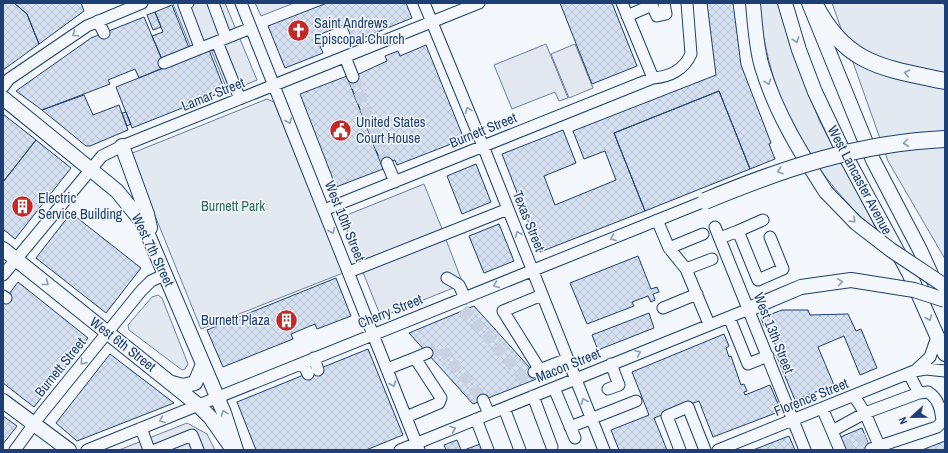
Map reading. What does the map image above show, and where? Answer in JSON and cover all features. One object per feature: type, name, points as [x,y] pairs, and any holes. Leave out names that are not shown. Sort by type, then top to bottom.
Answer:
[{"type":"highway","points":[[814,3],[833,34],[855,54],[868,62],[892,70],[945,81]]},
{"type":"highway","points":[[705,201],[767,175],[833,155],[884,146],[945,139]]},
{"type":"main road","points":[[753,3],[762,66],[777,109],[797,147],[826,192],[856,223],[891,250],[945,286]]},
{"type":"main road","name":"West Lancaster Avenue","points":[[785,3],[799,50],[815,92],[844,153],[910,273],[945,354]]},
{"type":"main road","points":[[801,3],[816,47],[839,100],[873,160]]},
{"type":"main road","name":"West Lancaster Avenue","points":[[809,3],[873,160],[920,250],[945,306]]},
{"type":"main road","name":"West 7th Street","points":[[3,98],[117,190],[143,223],[166,274],[217,397],[234,450]]},
{"type":"main road","points":[[122,146],[147,214],[154,246]]},
{"type":"main road","name":"West 6th Street","points":[[3,249],[172,382],[210,417],[234,450]]},
{"type":"main road","points":[[749,308],[801,287],[851,280],[898,287],[945,300]]},
{"type":"main road","points":[[172,382],[183,386],[191,385],[195,382],[203,364]]},
{"type":"main road","points":[[3,401],[34,426],[69,450]]},
{"type":"street","points":[[3,87],[10,79],[87,26],[98,20],[142,3]]},
{"type":"street","points":[[188,3],[184,5],[198,42]]},
{"type":"street","points":[[213,3],[222,40],[240,99]]},
{"type":"street","name":"West 10th Street","points":[[241,3],[275,85],[418,447]]},
{"type":"street","name":"Texas Street","points":[[424,3],[508,208],[591,418],[601,449]]},
{"type":"street","name":"Lamar Street","points":[[3,275],[102,156],[122,146],[479,3]]},
{"type":"street","points":[[622,3],[653,78]]},
{"type":"street","points":[[627,16],[651,4],[657,16],[666,14],[664,3]]},
{"type":"street","name":"Burnett Street","points":[[324,210],[653,78],[664,77],[678,70],[689,59],[692,49],[687,3]]},
{"type":"street","points":[[98,20],[104,33]]},
{"type":"street","points":[[164,64],[251,28]]},
{"type":"street","points":[[345,56],[353,77]]},
{"type":"street","points":[[387,163],[395,182]]},
{"type":"street","name":"Cherry Street","points":[[87,450],[373,334],[462,302],[532,270],[705,201]]},
{"type":"street","points":[[349,272],[508,208]]},
{"type":"street","points":[[657,220],[669,248],[686,269],[709,324]]},
{"type":"street","points":[[720,238],[763,220]]},
{"type":"street","name":"West 13th Street","points":[[715,226],[749,308],[804,450]]},
{"type":"street","points":[[738,231],[758,280],[784,269],[770,237]]},
{"type":"street","points":[[669,248],[703,234]]},
{"type":"street","points":[[686,269],[712,259]]},
{"type":"street","name":"Burnett Street","points":[[15,450],[34,426],[42,413],[141,291],[151,281],[166,274]]},
{"type":"street","points":[[447,278],[459,285],[462,302]]},
{"type":"street","points":[[663,308],[697,294]]},
{"type":"street","points":[[542,295],[503,311],[537,371],[567,359]]},
{"type":"street","name":"Macon Street","points":[[400,450],[418,447],[476,419],[749,308]]},
{"type":"street","points":[[729,317],[748,364],[768,356]]},
{"type":"street","name":"Florence Street","points":[[911,373],[924,365],[930,357],[937,337]]},
{"type":"street","points":[[387,369],[427,353]]},
{"type":"street","points":[[314,358],[318,370]]},
{"type":"street","points":[[406,417],[439,403],[441,398],[415,358]]},
{"type":"street","points":[[303,363],[308,374]]},
{"type":"street","points":[[608,389],[619,385],[612,364]]},
{"type":"street","name":"Florence Street","points":[[718,450],[911,373],[926,369],[945,371]]},
{"type":"street","points":[[911,373],[919,394]]},
{"type":"street","points":[[554,388],[575,438]]},
{"type":"street","points":[[832,431],[865,413],[928,392],[934,396],[941,412],[942,422],[936,427],[877,448],[870,436],[865,413],[854,396]]},
{"type":"street","points":[[533,396],[552,447]]},
{"type":"street","points":[[484,400],[489,414]]},
{"type":"street","points":[[570,427],[636,401]]},
{"type":"street","points":[[504,408],[520,450]]},
{"type":"street","points":[[680,450],[667,416],[688,408],[704,450]]},
{"type":"street","points":[[822,408],[840,449]]},
{"type":"street","points":[[476,419],[488,450]]},
{"type":"street","points":[[141,428],[149,450]]},
{"type":"street","points":[[155,450],[192,435],[198,450]]},
{"type":"green space","points":[[759,3],[778,3],[803,79],[820,122],[877,230],[856,212],[836,189],[802,142],[778,90],[769,63]]},
{"type":"green space","points":[[832,3],[942,3],[945,5],[945,259],[888,161]]},
{"type":"green space","name":"Burnett Park","points":[[267,99],[274,102],[343,273],[201,329],[130,154]]},
{"type":"green space","points":[[158,295],[162,298],[188,364],[185,369],[182,370],[129,330],[128,325],[152,297]]},
{"type":"shaded area","points":[[225,3],[257,80],[228,92],[208,42],[191,48],[173,4]]},
{"type":"shaded area","points":[[255,3],[294,3],[261,16]]},
{"type":"shaded area","points":[[546,44],[568,98],[559,101],[555,92],[512,109],[494,65]]},
{"type":"shaded area","points":[[575,44],[593,88],[569,98],[551,54]]},
{"type":"shaded area","points":[[424,184],[442,229],[359,262],[342,217]]},
{"type":"shaded area","points":[[445,237],[463,284],[381,317],[362,270]]},
{"type":"shaded area","points":[[187,423],[207,434],[215,450],[119,450]]},
{"type":"building","points":[[3,3],[14,3],[27,14],[39,44],[3,70]]},
{"type":"building","points":[[14,3],[81,3],[84,11],[39,44],[27,14]]},
{"type":"building","name":"Saint Andrews Episcopal Church","points":[[327,3],[406,3],[412,18],[353,42],[346,24],[316,36],[323,53],[285,68],[268,26]]},
{"type":"building","points":[[560,3],[612,3],[637,66],[592,84]]},
{"type":"building","points":[[707,3],[733,3],[741,65],[771,143],[769,144],[775,159],[750,169],[719,91],[614,133],[645,211],[540,252],[502,154],[563,130],[576,163],[544,176],[555,205],[616,180],[605,151],[584,159],[573,131],[716,75]]},
{"type":"building","points":[[172,5],[189,48],[162,59],[152,36],[163,32],[155,12]]},
{"type":"building","points":[[155,12],[161,27],[153,30],[147,15]]},
{"type":"building","points":[[144,17],[165,67],[139,78],[135,69],[108,80],[110,84],[42,110],[16,91],[91,38]]},
{"type":"building","points":[[426,45],[464,139],[397,165],[395,160],[382,165],[348,79],[387,61],[385,56],[398,51],[400,56]]},
{"type":"building","points":[[209,50],[225,91],[132,128],[116,87]]},
{"type":"building","name":"United States Court House","points":[[347,76],[383,169],[336,187],[300,94]]},
{"type":"building","points":[[719,91],[750,169],[645,211],[614,133]]},
{"type":"building","points":[[84,95],[93,115],[119,105],[128,130],[90,146],[86,146],[42,110]]},
{"type":"building","points":[[126,112],[131,124],[127,126],[122,113]]},
{"type":"building","points":[[3,114],[36,140],[3,182]]},
{"type":"building","name":"Electric Service Building","points":[[36,140],[71,168],[15,239],[3,229],[3,182]]},
{"type":"building","points":[[476,164],[491,202],[462,214],[447,176]]},
{"type":"building","points":[[71,213],[141,268],[106,313],[36,258]]},
{"type":"building","points":[[499,224],[514,261],[484,273],[469,236]]},
{"type":"building","points":[[638,256],[651,289],[657,287],[659,292],[653,294],[655,300],[651,302],[648,296],[632,302],[634,306],[587,324],[570,283]]},
{"type":"building","name":"Burnett Plaza","points":[[336,278],[351,316],[317,329],[315,324],[291,334],[293,339],[223,367],[207,330]]},
{"type":"building","points":[[18,282],[88,338],[34,407],[3,383],[3,302]]},
{"type":"building","points":[[474,306],[539,378],[473,404],[409,333]]},
{"type":"building","points":[[782,310],[808,310],[810,315],[848,314],[856,331],[861,329],[877,368],[860,375],[844,336],[818,347],[834,385],[795,400],[776,355],[779,354],[767,324],[764,326],[761,318]]},
{"type":"building","points":[[649,313],[654,328],[598,350],[592,335]]},
{"type":"building","points":[[724,334],[729,346],[726,348],[729,357],[731,356],[741,385],[744,384],[747,391],[744,392],[745,395],[770,385],[781,411],[713,437],[699,401],[654,418],[667,450],[619,450],[611,430],[649,415],[632,372]]},
{"type":"building","points":[[368,349],[403,435],[366,450],[256,450],[237,402]]},
{"type":"building","points":[[110,354],[174,403],[77,441],[56,423]]},
{"type":"building","points":[[3,416],[17,426],[3,444]]},
{"type":"building","points":[[862,428],[871,450],[844,450],[838,438]]},
{"type":"building","points":[[789,436],[795,450],[753,450]]},
{"type":"building","points":[[457,440],[461,450],[446,450],[444,445]]},
{"type":"building","points":[[945,441],[945,450],[922,450]]},
{"type":"building","points":[[483,443],[486,450],[464,450]]},
{"type":"tunnel","points":[[353,77],[387,163]]},
{"type":"tunnel","points":[[463,309],[523,377],[534,372]]},
{"type":"tunnel","points":[[427,353],[440,347],[483,400]]},
{"type":"tunnel","points":[[842,447],[866,438]]},
{"type":"place","name":"Saint Andrews Episcopal Church","points":[[299,31]]},
{"type":"place","name":"United States Court House","points":[[341,130]]},
{"type":"place","name":"Electric Service Building","points":[[22,206]]},
{"type":"place","name":"Burnett Plaza","points":[[286,320]]}]
